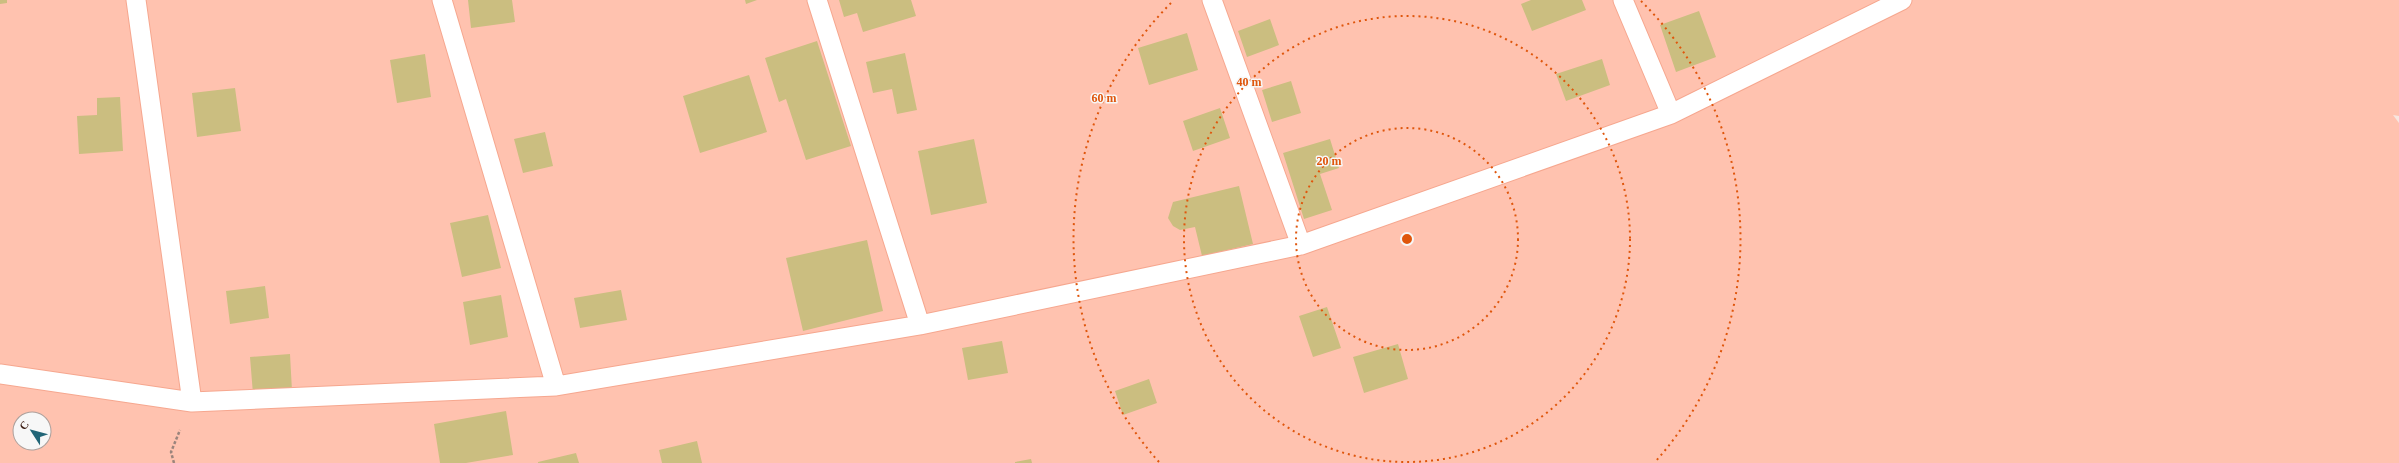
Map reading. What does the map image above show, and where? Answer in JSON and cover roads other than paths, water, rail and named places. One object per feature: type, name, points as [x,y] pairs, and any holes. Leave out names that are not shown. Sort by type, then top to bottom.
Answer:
[{"type":"lane","points":[[136,0],[192,402]]},
{"type":"lane","points":[[442,0],[556,386]]},
{"type":"lane","points":[[817,0],[920,325]]},
{"type":"lane","points":[[1212,0],[1301,245]]},
{"type":"lane","points":[[1622,0],[1671,114]]},
{"type":"lane","points":[[0,374],[192,402],[556,386],[920,325],[1301,245],[1671,114],[1902,0]]}]
